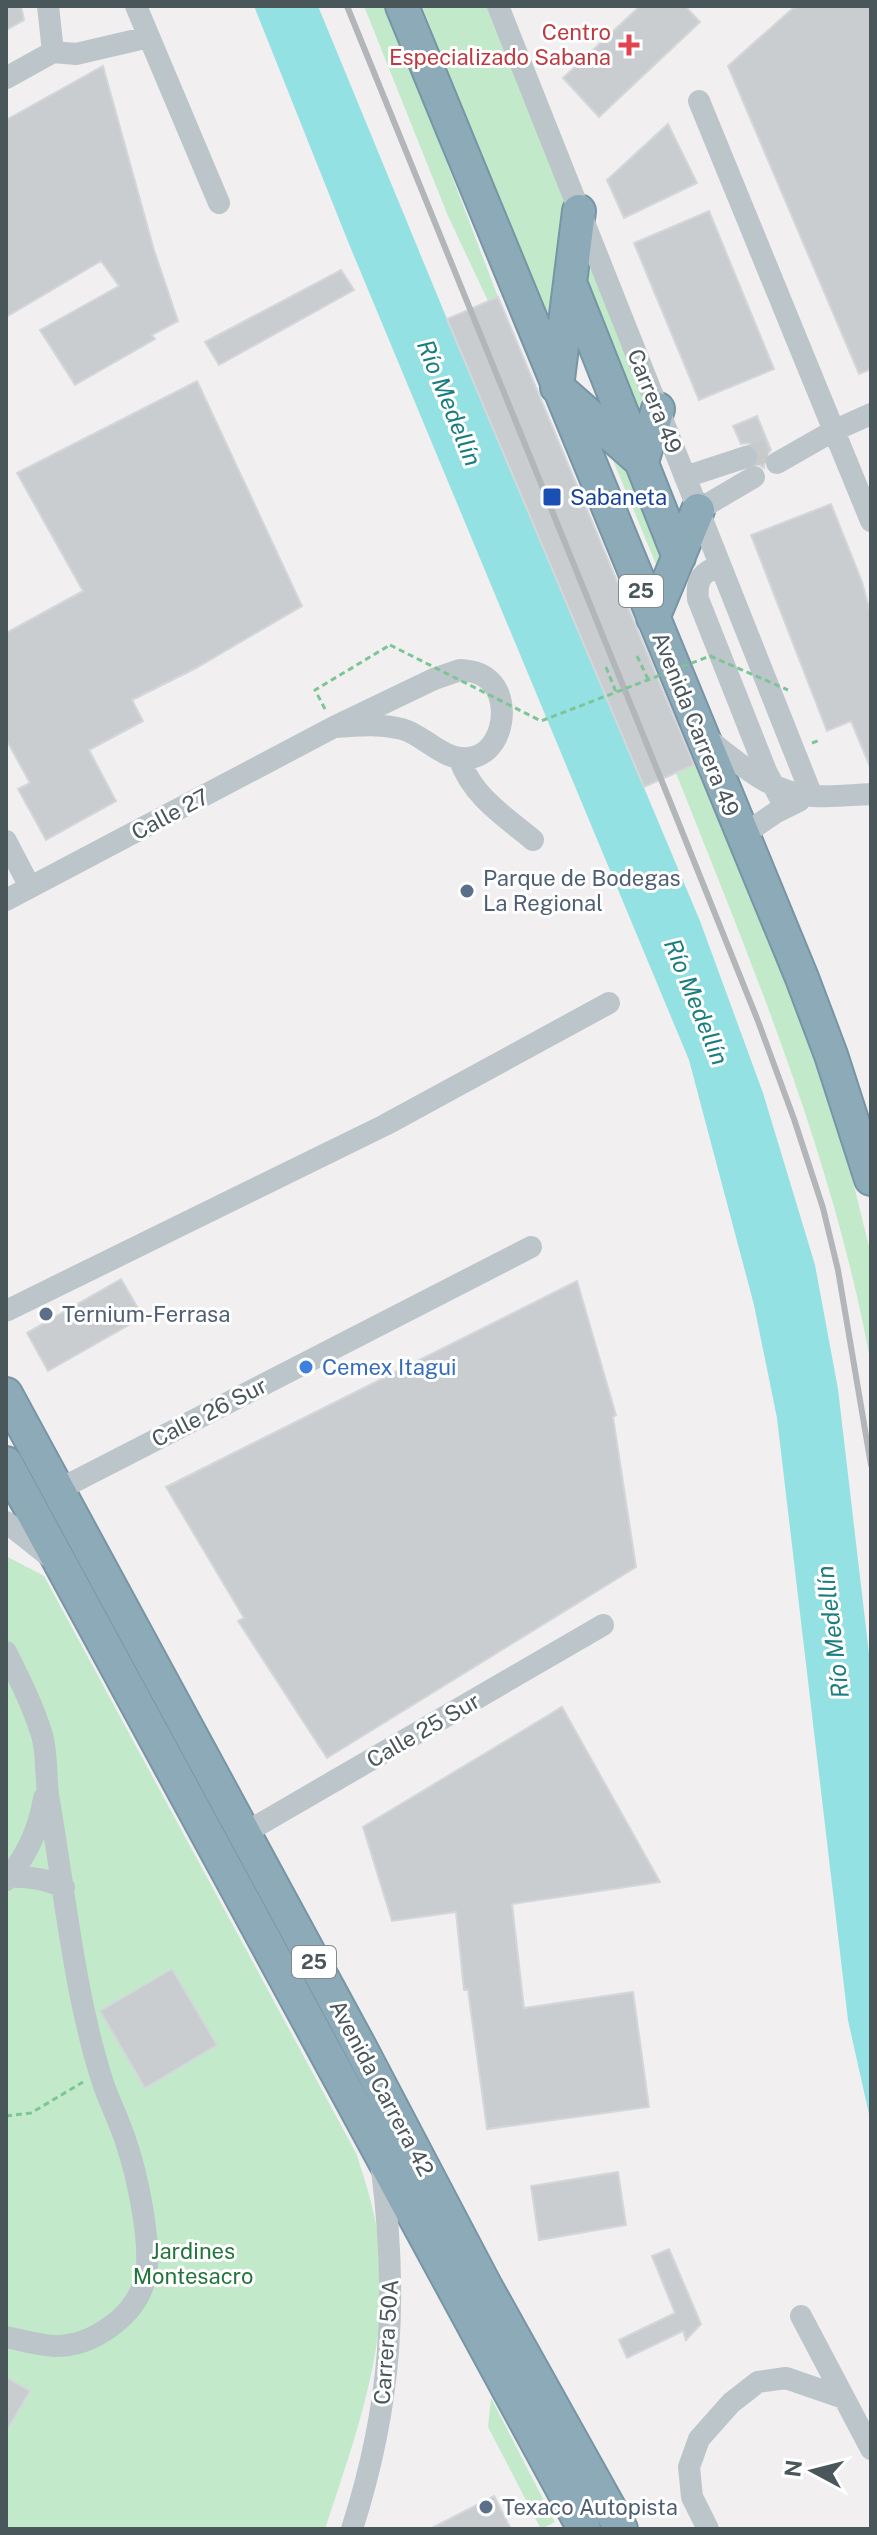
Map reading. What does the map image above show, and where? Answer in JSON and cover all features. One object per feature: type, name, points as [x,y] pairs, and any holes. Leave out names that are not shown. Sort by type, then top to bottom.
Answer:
[{"type":"highway","name":"Avenida Carrera 49","points":[[402,6],[831,1055],[871,1179]]},
{"type":"highway","points":[[579,211],[557,387],[642,462]]},
{"type":"highway","points":[[570,282],[679,557]]},
{"type":"highway","points":[[642,462],[658,409]]},
{"type":"highway","points":[[653,618],[698,510]]},
{"type":"highway","name":"Avenida Carrera 42","points":[[6,1394],[621,2529]]},
{"type":"highway","name":"Avenida Carrera 42","points":[[6,1463],[584,2529]]},
{"type":"highway","points":[[153,1666],[173,1773]]},
{"type":"highway","points":[[482,2340],[550,2402]]},
{"type":"street","points":[[48,6],[53,52]]},
{"type":"street","points":[[136,6],[219,203]]},
{"type":"street","name":"Carrera 49","points":[[498,6],[812,796]]},
{"type":"street","points":[[6,78],[53,52],[76,54],[149,37]]},
{"type":"street","points":[[699,101],[871,521]]},
{"type":"street","points":[[774,457],[871,414]]},
{"type":"street","points":[[685,477],[750,467],[698,510]]},
{"type":"street","points":[[720,566],[705,571],[696,585],[698,599],[772,785],[780,798],[790,805]]},
{"type":"street","name":"Calle 27","points":[[6,900],[334,727],[434,679],[460,670],[475,672],[491,681],[500,701],[502,716],[497,739],[485,753],[472,758],[444,754],[406,730],[388,725],[334,727]]},
{"type":"street","points":[[700,734],[741,766],[772,785],[812,796],[871,794]]},
{"type":"street","points":[[459,758],[464,774],[481,798],[533,840]]},
{"type":"street","points":[[743,835],[790,805],[812,796]]},
{"type":"street","points":[[6,841],[30,887]]},
{"type":"street","points":[[6,1311],[385,1125],[609,1003]]},
{"type":"street","name":"Calle 26 Sur","points":[[58,1490],[531,1247]]},
{"type":"street","points":[[6,1522],[62,1567]]},
{"type":"street","name":"Calle 25 Sur","points":[[243,1834],[603,1625]]},
{"type":"street","points":[[6,1652],[31,1701],[43,1739],[46,1785],[84,2006],[101,2073],[127,2145],[148,2251],[145,2279],[136,2301],[120,2320],[101,2332],[74,2343],[54,2346],[6,2337]]},
{"type":"street","points":[[7,1878],[28,1850],[37,1829],[46,1785]]},
{"type":"street","points":[[7,1878],[28,1876],[64,1887]]},
{"type":"street","name":"Carrera 50A","points":[[352,2529],[378,2433],[389,2364],[391,2267],[380,2152]]},
{"type":"street","points":[[801,2316],[871,2449]]},
{"type":"street","points":[[708,2529],[692,2497],[689,2467],[699,2439],[731,2403],[758,2382],[786,2378],[844,2398]]},
{"type":"path","points":[[315,690],[390,645],[541,721],[710,656],[788,690]]},
{"type":"path","points":[[637,656],[648,679]]},
{"type":"path","points":[[606,667],[616,692]]},
{"type":"path","points":[[6,2116],[31,2113],[101,2073]]},
{"type":"green space","points":[[364,6],[387,6],[498,297],[488,301],[448,216]]},
{"type":"green space","points":[[422,6],[490,6],[571,212],[552,337]]},
{"type":"green space","points":[[590,247],[649,393],[640,421],[584,286]]},
{"type":"green space","points":[[610,453],[636,471],[663,539],[658,569]]},
{"type":"green space","points":[[695,765],[801,1018],[849,1165],[871,1255],[871,1365],[836,1213],[813,1138],[762,991],[676,773]]},
{"type":"green space","name":"Jardines Montesacro","points":[[6,1556],[44,1576],[356,2153],[378,2236],[380,2311],[369,2385],[325,2529],[6,2529]]},
{"type":"green space","points":[[491,2398],[555,2522],[541,2529],[488,2427]]},
{"type":"water","name":"Río Medellín","points":[[254,6],[318,6],[700,921],[763,1093],[815,1265],[838,1389],[871,1671],[871,2123],[848,2020],[777,1418],[754,1305],[689,1060],[349,244]]},
{"type":"building","points":[[6,6],[21,6],[24,20],[6,30]]},
{"type":"building","points":[[640,6],[685,6],[700,22],[599,117],[563,78]]},
{"type":"building","points":[[800,6],[871,6],[871,369],[859,374],[728,66],[792,9]]},
{"type":"building","points":[[103,66],[154,250],[178,321],[152,335],[155,339],[75,385],[40,330],[119,286],[101,261],[6,317],[6,120]]},
{"type":"building","points":[[668,124],[697,183],[624,218],[607,180]]},
{"type":"building","points":[[709,211],[774,369],[699,400],[634,243]]},
{"type":"building","points":[[341,270],[354,290],[219,365],[205,342]]},
{"type":"building","name":"Sabaneta","points":[[498,297],[694,765],[644,787],[447,319]]},
{"type":"building","points":[[197,381],[302,606],[196,668],[132,700],[143,721],[89,750],[116,801],[46,840],[18,789],[30,783],[6,739],[6,633],[83,591],[17,473]]},
{"type":"building","points":[[757,416],[771,450],[765,457],[764,468],[758,464],[756,447],[741,444],[733,426]]},
{"type":"building","points":[[831,504],[862,582],[871,615],[871,769],[851,721],[827,731],[751,535]]},
{"type":"building","points":[[121,1279],[143,1317],[48,1371],[27,1333]]},
{"type":"building","points":[[577,1281],[616,1415],[613,1417],[636,1567],[327,1758],[238,1621],[244,1618],[166,1487]]},
{"type":"building","points":[[562,1707],[660,1882],[512,1904],[524,2008],[633,1992],[649,2107],[487,2129],[468,1990],[464,1990],[456,1912],[392,1921],[363,1827]]},
{"type":"building","points":[[172,1969],[217,2045],[145,2088],[100,2011]]},
{"type":"building","points":[[618,2172],[626,2225],[539,2240],[531,2186]]},
{"type":"building","points":[[669,2249],[701,2324],[686,2340],[683,2331],[627,2358],[619,2340],[675,2313],[652,2256]]},
{"type":"building","points":[[6,2377],[30,2391],[6,2432]]},
{"type":"building","name":"Texaco Autopista","points":[[494,2496],[511,2529],[430,2529]]},
{"type":"tunnel","points":[[746,457],[771,450]]},
{"type":"railway","points":[[347,6],[665,789],[794,1119],[823,1208],[838,1270],[871,1465]]},
{"type":"place","name":"Centro Especializado Sabana","points":[[629,45]]},
{"type":"place","name":"Sabaneta","points":[[552,497]]},
{"type":"place","name":"Parque de Bodegas La Regional","points":[[467,891]]},
{"type":"place","name":"Ternium-Ferrasa","points":[[46,1314]]},
{"type":"place","name":"Cemex Itagui","points":[[306,1367]]},
{"type":"place","name":"Texaco Autopista","points":[[486,2507]]}]
